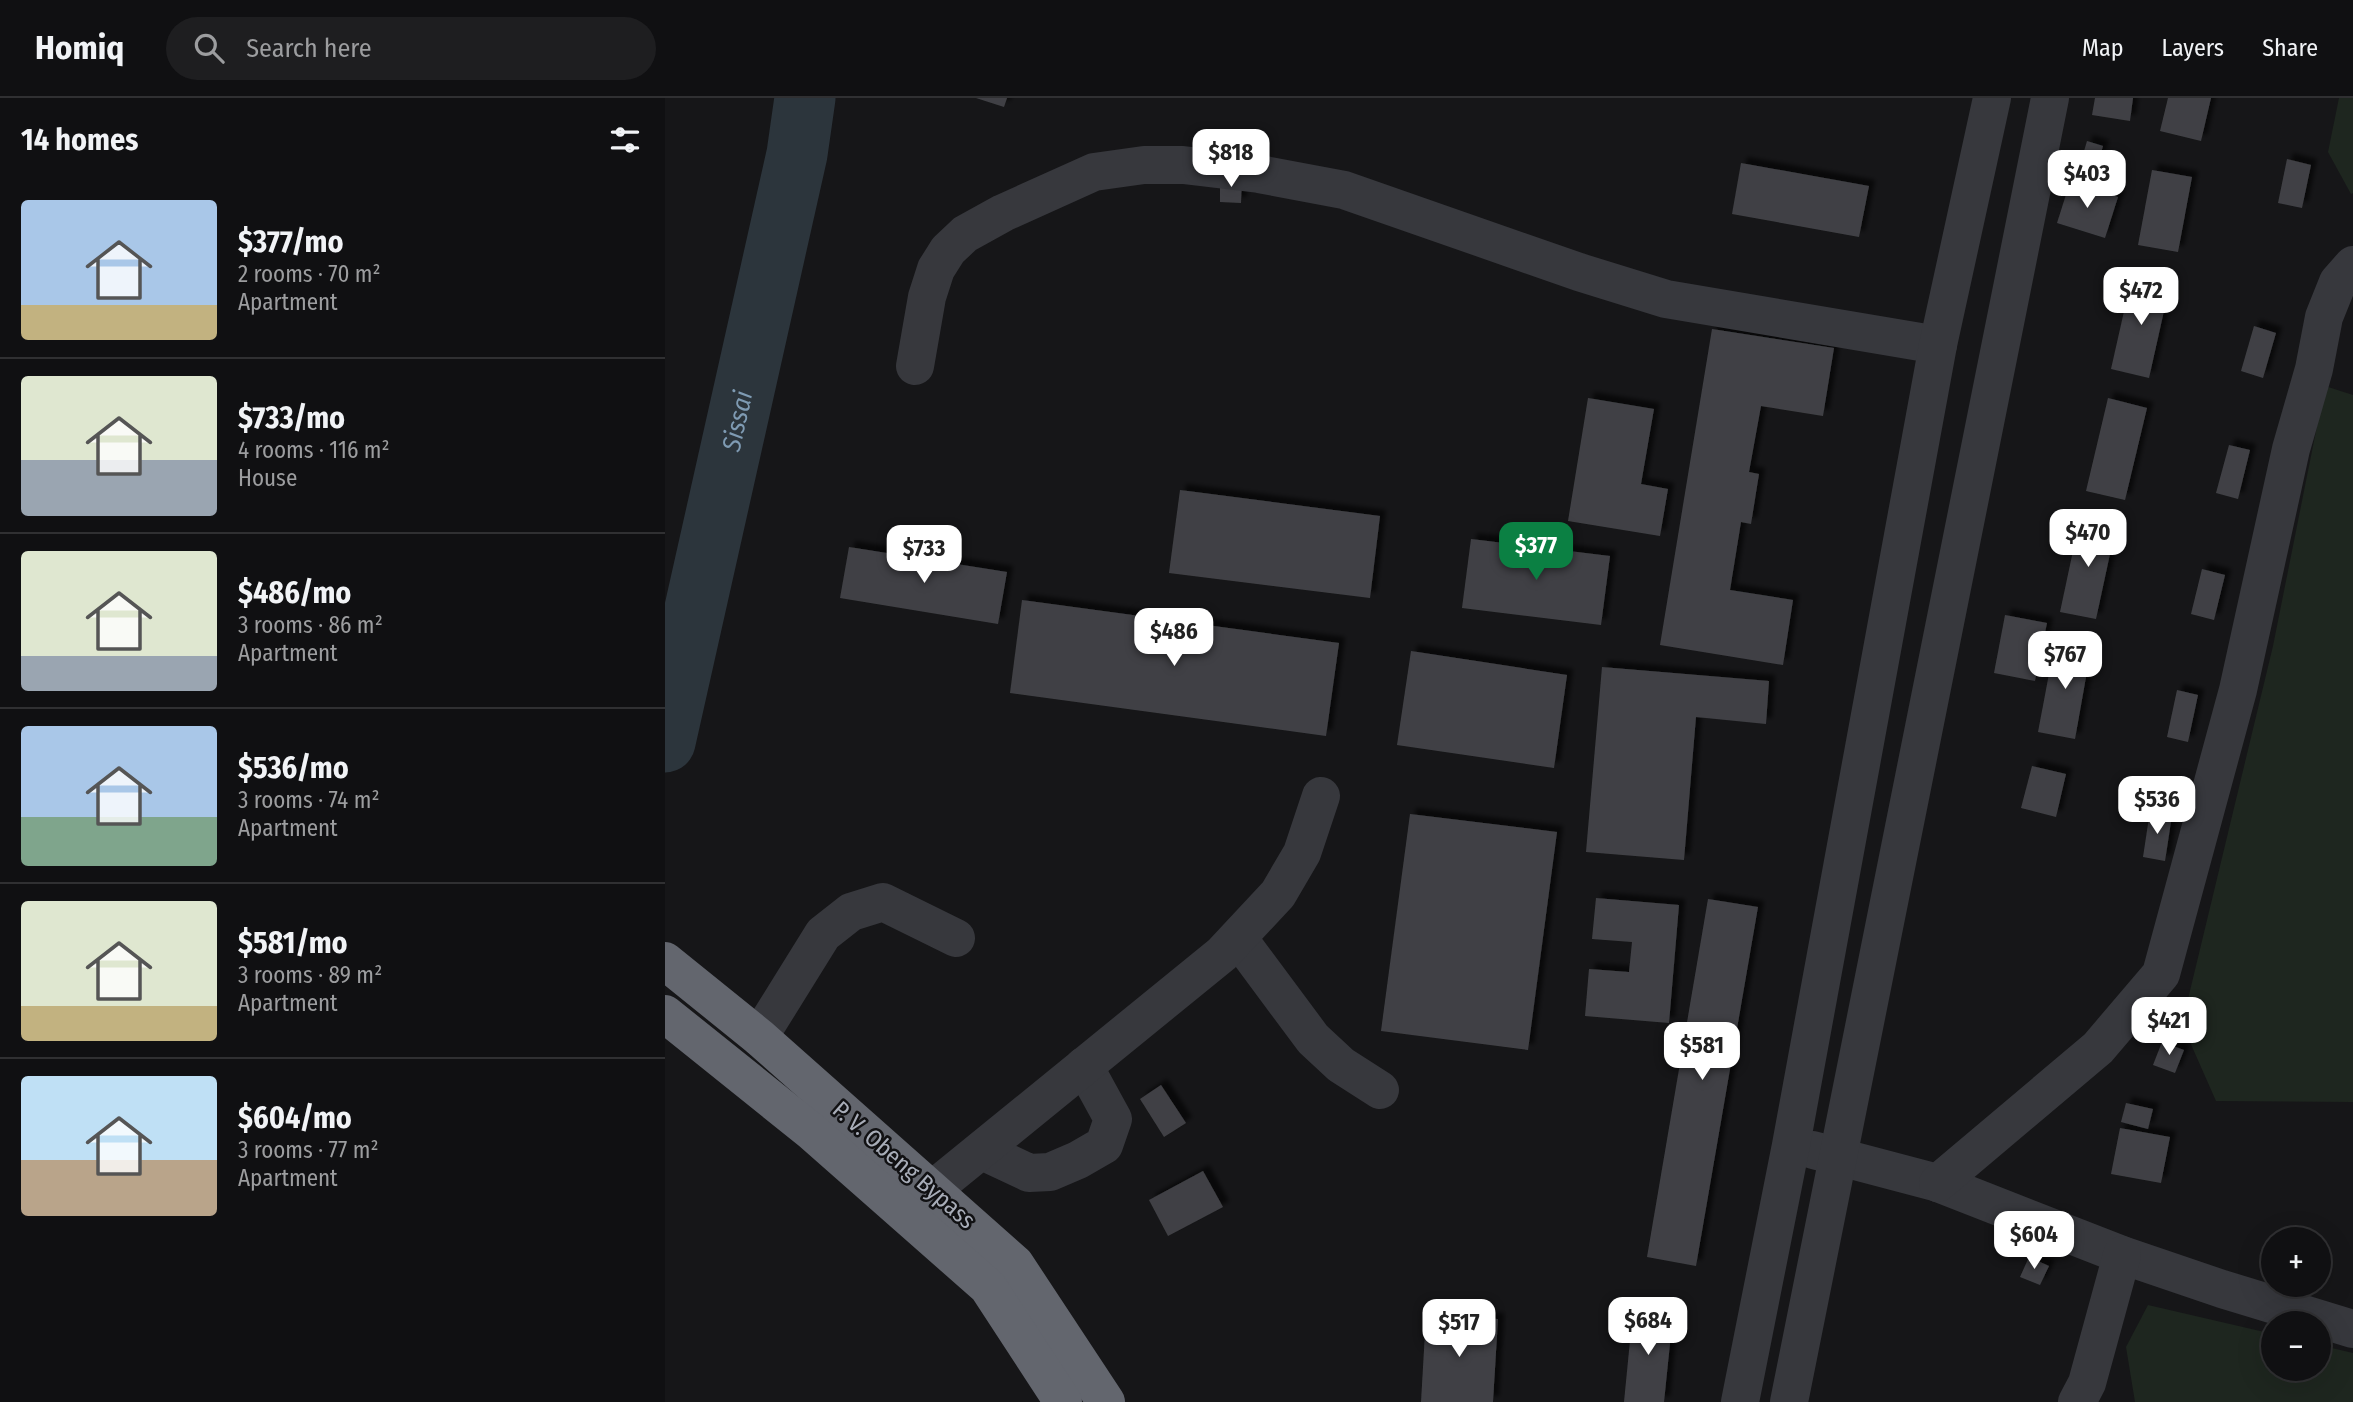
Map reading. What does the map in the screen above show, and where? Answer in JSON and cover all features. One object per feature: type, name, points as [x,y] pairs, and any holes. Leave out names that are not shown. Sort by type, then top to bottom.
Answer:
[{"type":"highway","name":"P. V. Obeng Bypass","points":[[665,961],[759,1037],[1015,1264],[1106,1402]]},
{"type":"highway","name":"P. V. Obeng Bypass","points":[[665,1014],[812,1132],[988,1287],[1063,1402]]},
{"type":"street","points":[[1740,1402],[1791,1144],[1938,345],[1992,98]]},
{"type":"street","points":[[1789,1402],[2050,98]]},
{"type":"street","points":[[915,366],[927,297],[936,269],[948,250],[965,234],[1003,213],[1094,172],[1144,164],[1183,165],[1259,174],[1344,190],[1579,272],[1666,299],[1938,345]]},
{"type":"street","points":[[1938,1183],[2098,1048],[2161,974],[2238,690],[2288,461],[2314,369],[2324,317],[2338,282],[2353,265]]},
{"type":"street","points":[[932,1190],[1222,954],[1238,938],[1278,894],[1302,853],[1321,796]]},
{"type":"street","points":[[759,1037],[823,934],[851,912],[883,902],[956,938]]},
{"type":"street","points":[[1238,938],[1313,1039],[1341,1065],[1380,1090]]},
{"type":"street","points":[[984,1148],[993,1156],[1029,1173],[1050,1172],[1078,1160],[1104,1144],[1113,1119],[1084,1066]]},
{"type":"street","points":[[1791,1144],[1938,1183],[2122,1255],[2221,1289],[2353,1329]]},
{"type":"street","points":[[2077,1402],[2087,1383],[2122,1255]]},
{"type":"shaded area","points":[[2339,98],[2353,98],[2351,194],[2328,152]]},
{"type":"shaded area","points":[[2325,386],[2353,395],[2353,1102],[2216,1101],[2182,1024],[2273,646]]},
{"type":"shaded area","points":[[2148,1305],[2261,1331],[2261,1381],[2331,1381],[2331,1348],[2353,1353],[2353,1402],[2135,1402],[2126,1347]]},
{"type":"building","points":[[976,98],[1007,98],[1004,107]]},
{"type":"building","points":[[2095,98],[2133,98],[2130,121],[2092,115]]},
{"type":"building","points":[[2168,98],[2211,98],[2201,141],[2160,131]]},
{"type":"building","points":[[2087,141],[2103,146],[2098,163],[2082,158]]},
{"type":"building","points":[[2287,159],[2311,165],[2302,208],[2278,203]]},
{"type":"building","points":[[1741,163],[1869,186],[1859,237],[1732,214]]},
{"type":"building","points":[[2152,170],[2192,177],[2178,252],[2138,245]]},
{"type":"building","points":[[1220,176],[1242,176],[1241,203],[1220,202]]},
{"type":"building","points":[[2070,182],[2118,197],[2105,238],[2057,223]]},
{"type":"building","points":[[2132,276],[2170,284],[2149,378],[2111,369]]},
{"type":"building","points":[[2254,326],[2276,333],[2263,378],[2241,371]]},
{"type":"building","points":[[1712,329],[1834,348],[1823,416],[1761,406],[1749,472],[1759,474],[1751,524],[1741,522],[1730,590],[1793,600],[1783,665],[1660,645]]},
{"type":"building","points":[[1588,398],[1654,409],[1641,484],[1668,489],[1660,536],[1568,521]]},
{"type":"building","points":[[2108,398],[2147,408],[2125,500],[2086,491]]},
{"type":"building","points":[[2229,445],[2250,450],[2238,499],[2216,493]]},
{"type":"building","points":[[1180,490],[1380,516],[1370,598],[1169,573]]},
{"type":"building","points":[[2080,518],[2116,526],[2096,619],[2060,612]]},
{"type":"building","points":[[1471,539],[1610,556],[1601,625],[1462,608]]},
{"type":"building","points":[[849,547],[1007,572],[998,624],[840,598]]},
{"type":"building","points":[[2202,569],[2225,575],[2214,620],[2191,614]]},
{"type":"building","points":[[1022,600],[1339,643],[1326,736],[1010,693]]},
{"type":"building","points":[[2005,615],[2047,623],[2035,681],[1994,673]]},
{"type":"building","points":[[2055,642],[2091,649],[2075,739],[2038,732]]},
{"type":"building","points":[[1411,651],[1567,675],[1554,768],[1397,745]]},
{"type":"building","points":[[1602,667],[1769,681],[1766,724],[1696,717],[1684,860],[1586,852]]},
{"type":"building","points":[[2177,690],[2198,695],[2188,742],[2167,737]]},
{"type":"building","points":[[2032,766],[2066,774],[2056,817],[2021,808]]},
{"type":"building","points":[[2150,811],[2172,815],[2165,861],[2143,857]]},
{"type":"building","points":[[1410,814],[1557,832],[1528,1050],[1381,1031]]},
{"type":"building","points":[[1596,898],[1679,905],[1669,1023],[1585,1016],[1589,969],[1629,972],[1632,942],[1592,939]]},
{"type":"building","points":[[1708,899],[1758,907],[1696,1266],[1647,1257]]},
{"type":"building","points":[[2162,1042],[2184,1050],[2175,1073],[2153,1065]]},
{"type":"building","points":[[1161,1085],[1186,1123],[1164,1137],[1140,1099]]},
{"type":"building","points":[[2126,1103],[2153,1109],[2148,1129],[2121,1122]]},
{"type":"building","points":[[2120,1128],[2170,1137],[2161,1183],[2111,1174]]},
{"type":"building","points":[[1203,1171],[1223,1207],[1168,1236],[1149,1200]]},
{"type":"building","points":[[2029,1257],[2049,1266],[2040,1285],[2020,1277]]},
{"type":"building","points":[[1633,1310],[1673,1314],[1664,1402],[1624,1402]]},
{"type":"building","points":[[1426,1315],[1498,1319],[1493,1402],[1421,1402]]},
{"type":"waterway","name":"Sissai","points":[[665,742],[797,154],[805,98]]}]
